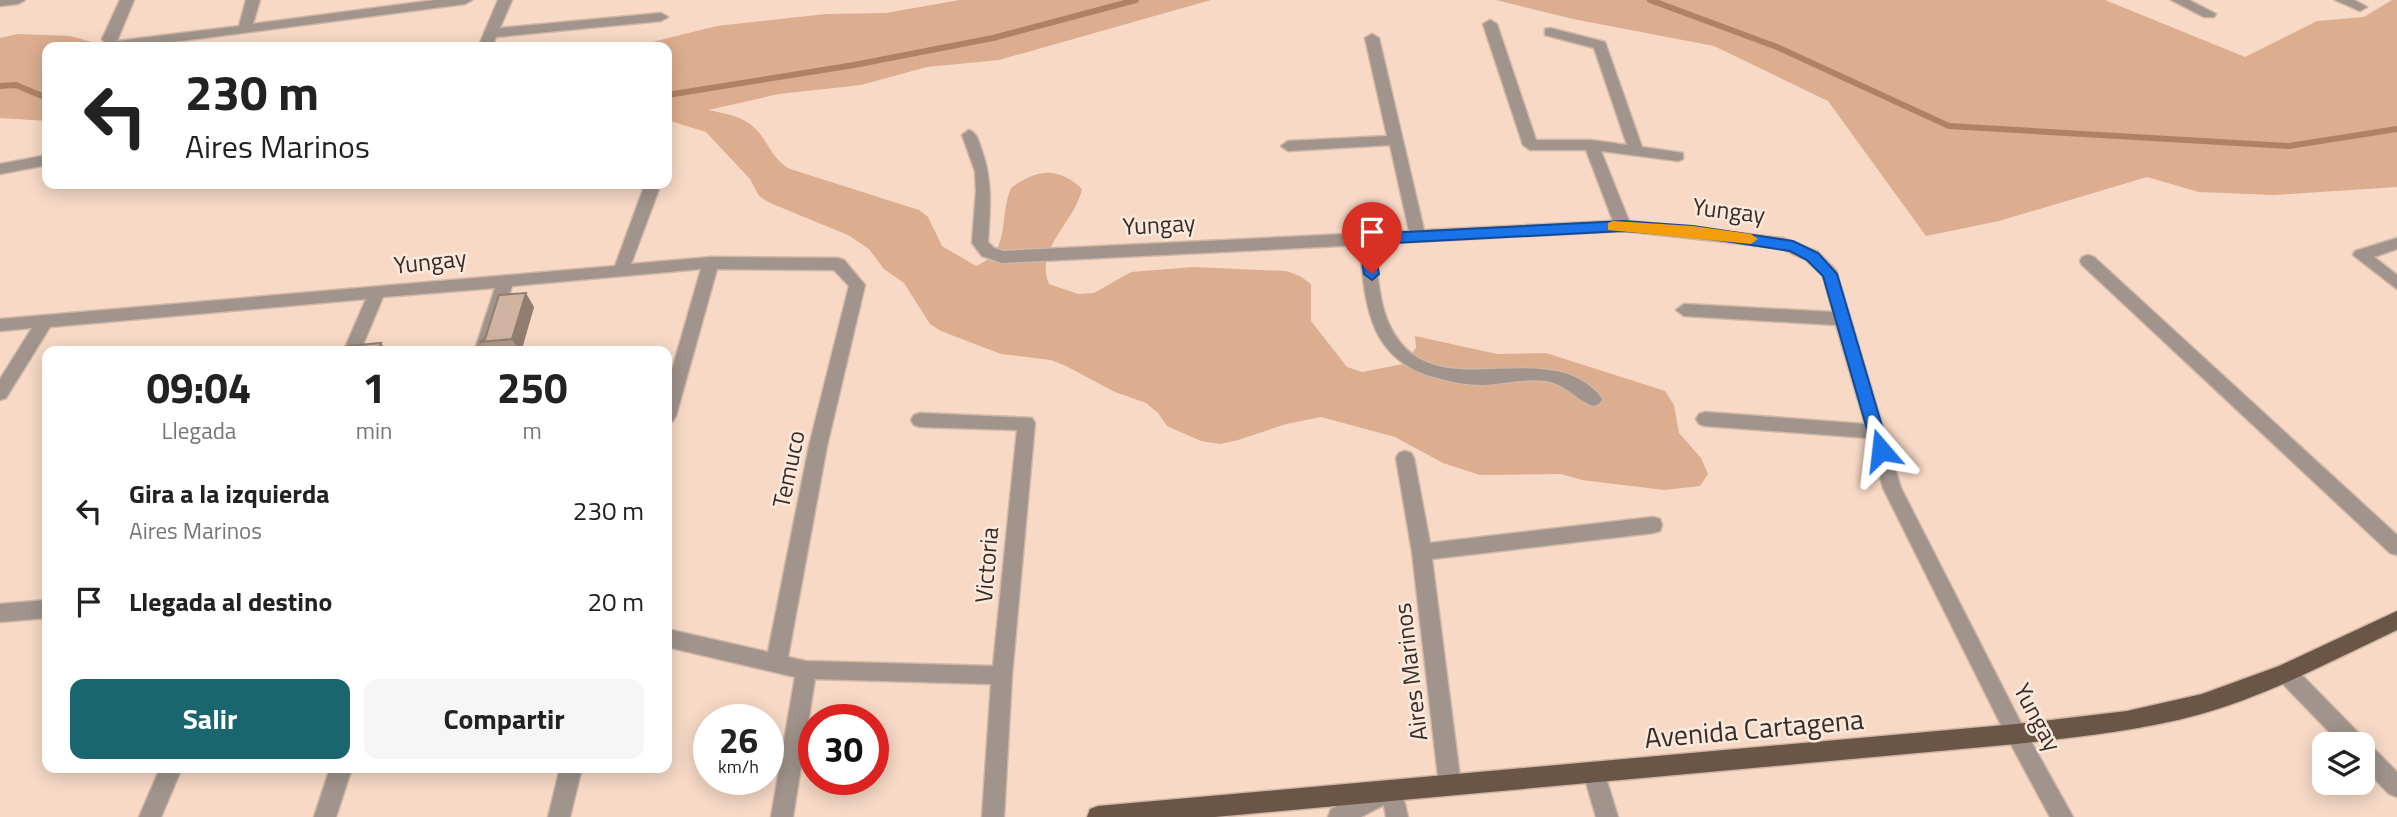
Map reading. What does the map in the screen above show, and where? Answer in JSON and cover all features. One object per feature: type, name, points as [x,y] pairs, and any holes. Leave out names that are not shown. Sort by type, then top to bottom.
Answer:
[{"type":"main road","name":"Avenida Cartagena","points":[[1098,817],[2081,728],[2177,710],[2240,692],[2397,620]]},
{"type":"street","points":[[0,2],[18,0]]},
{"type":"street","points":[[111,42],[109,39],[127,0]]},
{"type":"street","points":[[246,28],[253,0]]},
{"type":"street","points":[[143,42],[381,5],[464,0]]},
{"type":"street","points":[[487,42],[505,0]]},
{"type":"street","points":[[2178,0],[2209,14]]},
{"type":"street","points":[[2342,0],[2360,7]]},
{"type":"street","points":[[491,33],[661,17]]},
{"type":"street","points":[[1490,24],[1530,145],[1591,145],[1678,156]]},
{"type":"street","points":[[1550,32],[1600,45],[1637,152]]},
{"type":"street","points":[[1372,38],[1418,236]]},
{"type":"street","name":"Yungay","points":[[969,135],[982,171],[984,191],[979,243],[994,256],[1018,257],[1623,226],[1693,231],[1793,246],[1812,256],[1830,274],[1892,488],[2016,734],[2062,817]]},
{"type":"street","points":[[1288,146],[1396,140]]},
{"type":"street","points":[[1591,145],[1623,226]]},
{"type":"street","points":[[0,169],[42,161]]},
{"type":"street","points":[[621,271],[651,189]]},
{"type":"street","points":[[1366,239],[1384,332],[1398,350],[1416,365],[1450,375],[1482,378],[1520,373],[1555,376],[1575,384],[1593,399]]},
{"type":"street","points":[[2397,243],[2361,255],[2397,283]]},
{"type":"street","points":[[2088,261],[2397,547]]},
{"type":"street","points":[[672,399],[711,263]]},
{"type":"street","name":"Yungay","points":[[0,325],[711,263],[838,264],[857,285]]},
{"type":"street","points":[[484,346],[506,280]]},
{"type":"street","name":"Temuco","points":[[776,665],[818,446],[857,285]]},
{"type":"street","points":[[354,346],[377,293]]},
{"type":"street","points":[[1684,310],[1842,319]]},
{"type":"street","points":[[0,393],[45,321]]},
{"type":"street","points":[[1705,419],[1876,432]]},
{"type":"street","name":"Victoria","points":[[920,420],[1026,423],[1002,675],[993,817]]},
{"type":"street","name":"Aires Marinos","points":[[1405,458],[1422,552],[1450,785]]},
{"type":"street","points":[[1422,552],[1654,525]]},
{"type":"street","points":[[0,613],[42,609]]},
{"type":"street","points":[[672,639],[806,670],[1002,675]]},
{"type":"street","points":[[782,817],[806,670]]},
{"type":"street","points":[[2286,673],[2343,732]]},
{"type":"street","points":[[2375,764],[2397,787]]},
{"type":"street","points":[[1594,772],[1607,817]]},
{"type":"street","points":[[150,817],[169,773]]},
{"type":"street","points":[[325,817],[339,773]]},
{"type":"street","points":[[559,817],[570,773]]},
{"type":"street","points":[[1339,817],[1392,790],[1397,817]]},
{"type":"shaded area","points":[[960,0],[1211,0],[999,60],[927,67],[861,85],[779,94],[708,110],[735,116],[750,124],[783,165],[790,169],[919,210],[928,217],[942,246],[976,266],[995,252],[1002,233],[1011,188],[1039,174],[1056,174],[1064,176],[1082,189],[1072,213],[1051,247],[1046,271],[1049,284],[1078,294],[1094,293],[1131,272],[1193,267],[1286,271],[1311,284],[1311,321],[1347,367],[1362,372],[1403,364],[1416,348],[1415,336],[1497,354],[1546,353],[1665,391],[1674,405],[1679,433],[1701,458],[1708,474],[1700,486],[1664,490],[1582,480],[1561,474],[1480,475],[1443,463],[1395,437],[1321,417],[1286,424],[1220,444],[1201,441],[1167,426],[1158,413],[1146,403],[1115,392],[1066,366],[1051,360],[1001,354],[941,331],[930,324],[904,283],[884,269],[869,249],[848,235],[759,196],[750,179],[706,132],[672,122],[672,42],[652,42],[717,26],[826,14],[886,13]]},
{"type":"shaded area","points":[[1496,0],[2105,0],[2245,57],[2317,21],[2364,17],[2392,0],[2397,0],[2397,187],[2274,195],[2199,192],[2147,177],[1999,221],[1926,236],[1828,101],[1714,46],[1573,19]]},
{"type":"shaded area","points":[[18,34],[70,36],[92,42],[42,42],[42,121],[0,118],[0,38]]},
{"type":"building","points":[[526,293],[512,339],[480,342],[485,339],[499,295]]},
{"type":"building","points":[[381,343],[380,346],[349,346]]},
{"type":"waterway","points":[[672,94],[854,65],[993,38],[1136,0]]},
{"type":"waterway","points":[[1650,0],[1777,47],[1949,126],[2289,146],[2397,129]]},
{"type":"waterway","points":[[0,86],[16,85],[42,96]]},
{"type":"slow traffic","points":[[1613,226],[1693,231],[1751,239]]},
{"type":"route","points":[[1372,274],[1366,239],[1496,230],[1623,226],[1693,231],[1793,246],[1812,256],[1830,274],[1881,450]]}]
